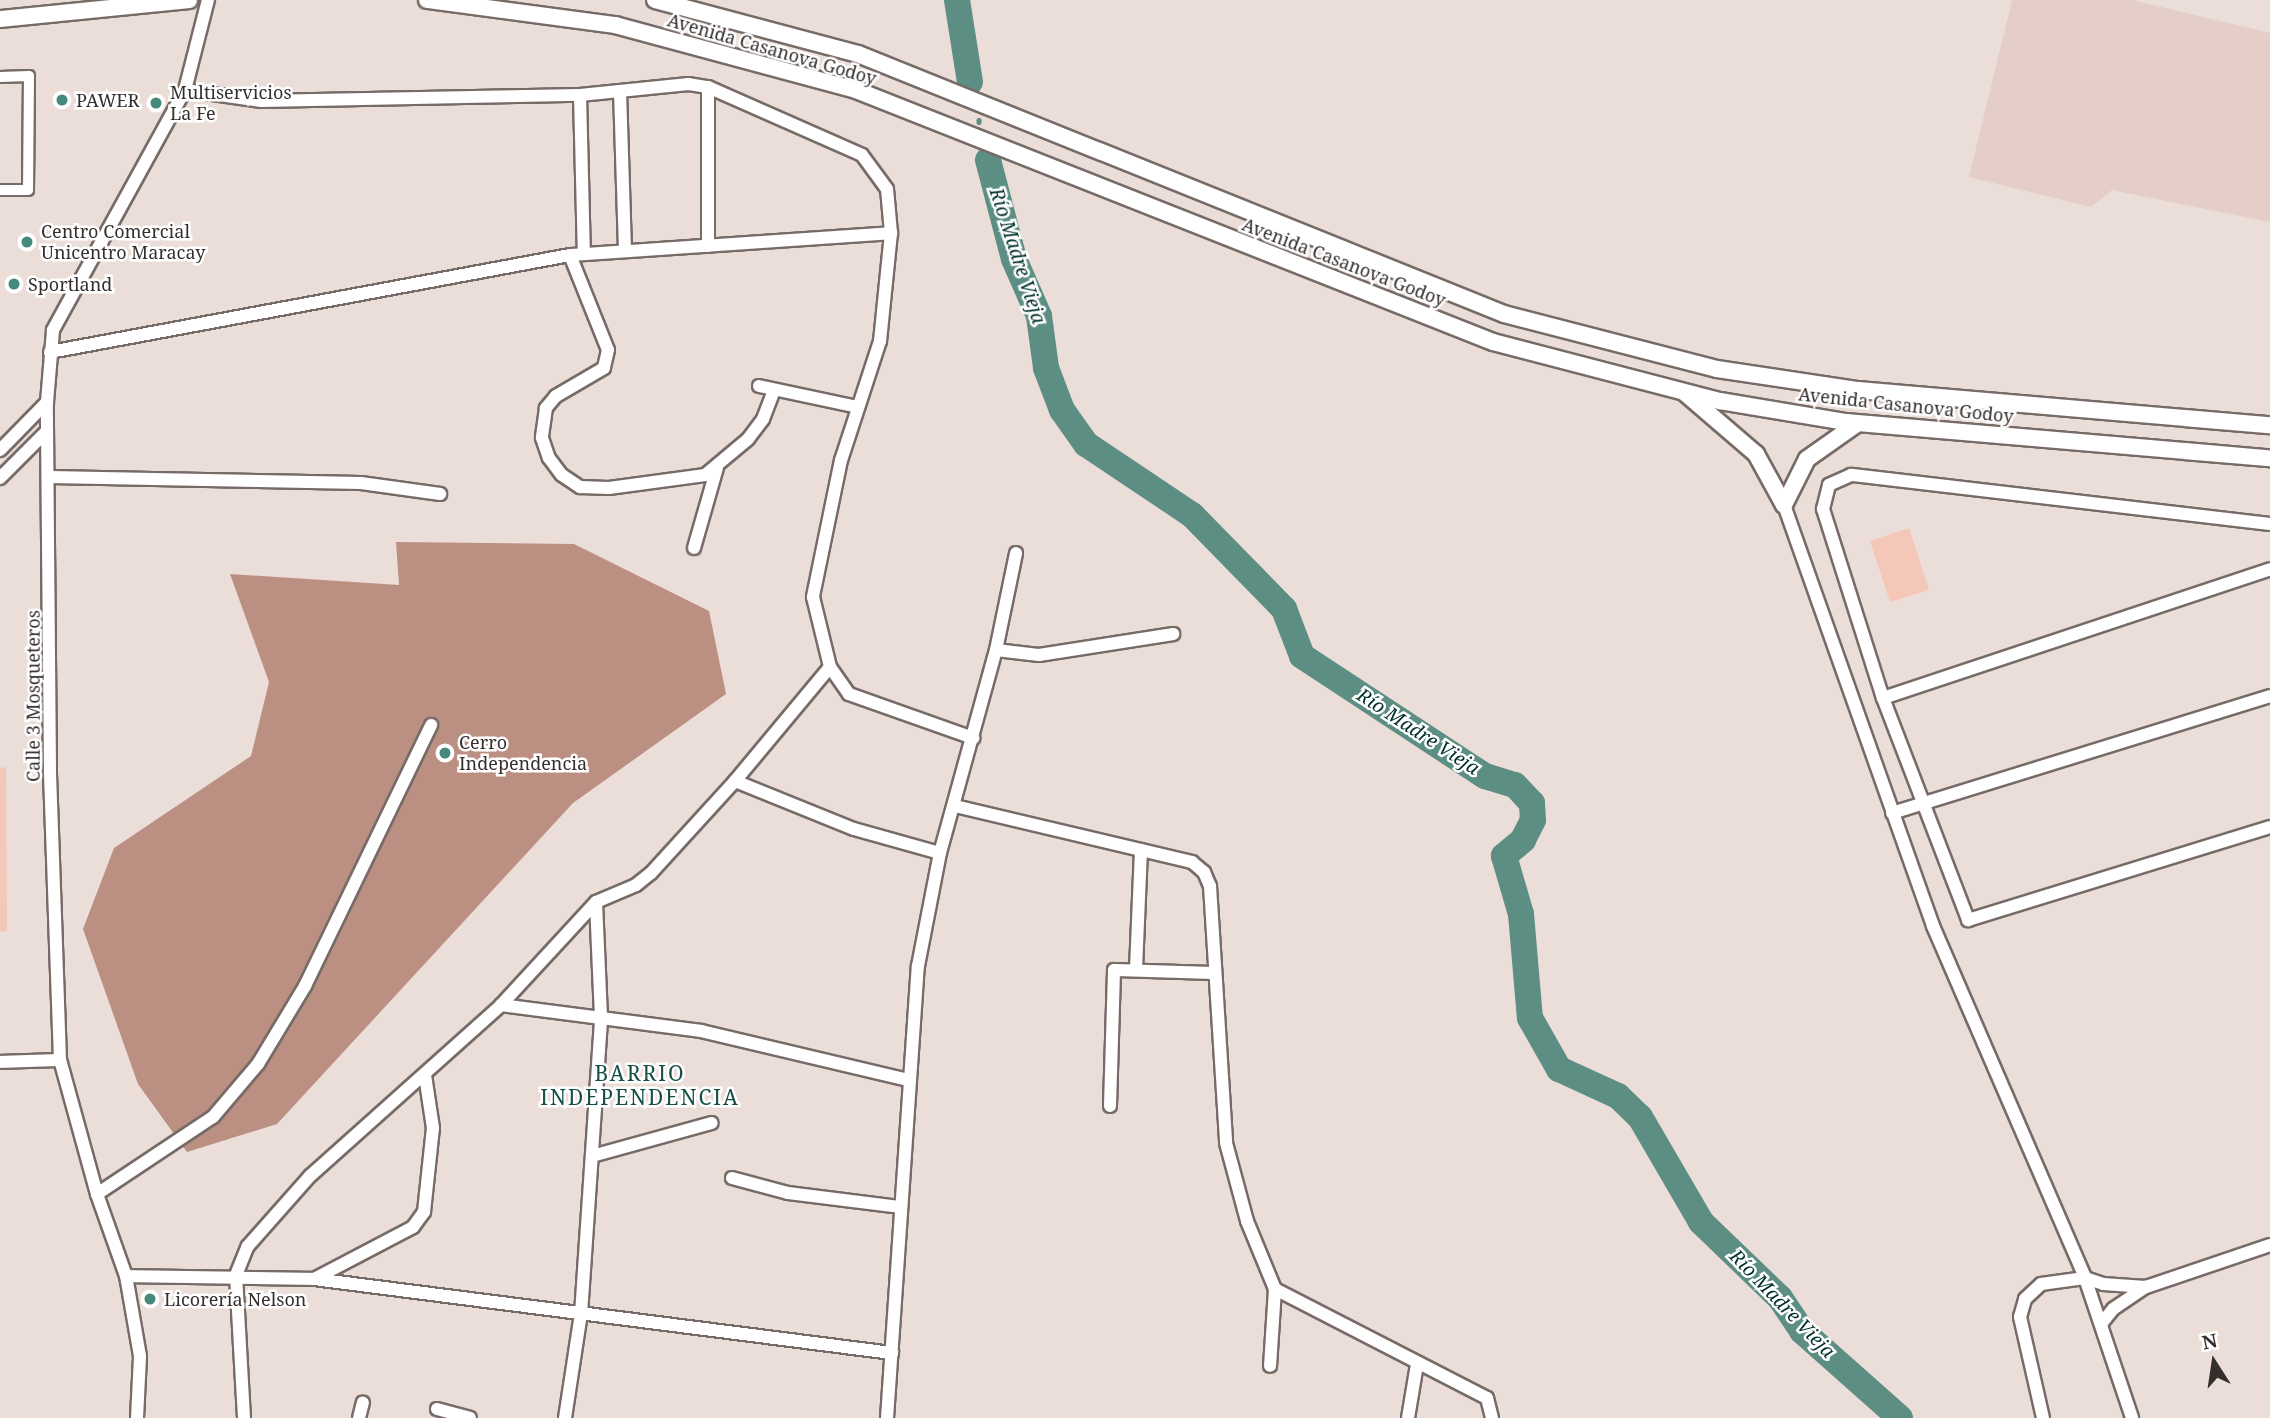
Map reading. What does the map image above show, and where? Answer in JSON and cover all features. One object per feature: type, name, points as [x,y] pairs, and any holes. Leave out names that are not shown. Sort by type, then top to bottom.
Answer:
[{"type":"street","points":[[0,19],[189,0]]},
{"type":"street","name":"Calle 3 Mosqueteros","points":[[137,1418],[139,1356],[126,1276],[97,1194],[60,1060],[50,770],[50,477],[47,402],[53,330],[186,90],[208,0]]},
{"type":"street","name":"Avenida Casanova Godoy","points":[[427,0],[615,25],[856,90],[1493,342],[1682,391],[1858,423],[2270,458]]},
{"type":"street","name":"Avenida Casanova Godoy","points":[[655,0],[858,54],[1504,314],[1717,369],[1857,390],[2270,425]]},
{"type":"street","points":[[0,77],[29,76],[28,190],[0,190]]},
{"type":"street","points":[[186,90],[261,101],[580,95],[688,84],[708,87],[862,155],[887,189],[891,233],[880,341],[841,460],[813,580],[830,667],[849,694],[973,738]]},
{"type":"street","points":[[708,87],[708,246]]},
{"type":"street","points":[[620,91],[625,251]]},
{"type":"street","points":[[580,95],[584,254]]},
{"type":"street","points":[[50,352],[570,255],[891,233]]},
{"type":"street","points":[[570,255],[608,350],[607,362],[556,396],[546,408],[542,438],[549,458],[562,475],[580,487],[679,481],[717,468],[756,429],[774,390]]},
{"type":"street","points":[[759,386],[858,407]]},
{"type":"street","points":[[1682,391],[1756,454],[1784,505],[1892,813],[1956,985],[2085,1278],[2133,1418]]},
{"type":"street","points":[[0,450],[47,402]]},
{"type":"street","points":[[1784,505],[1807,459],[1858,423]]},
{"type":"street","points":[[0,478],[47,431]]},
{"type":"street","points":[[694,548],[717,468]]},
{"type":"street","points":[[2270,524],[1851,475],[1829,485],[1823,509],[1883,698],[1968,920],[2270,827]]},
{"type":"street","points":[[50,477],[361,483],[440,494]]},
{"type":"street","points":[[887,1418],[918,966],[940,853],[996,650],[1016,552]]},
{"type":"street","points":[[1883,698],[2270,569]]},
{"type":"street","points":[[996,650],[1039,655],[1173,634]]},
{"type":"street","points":[[243,1418],[236,1275],[248,1246],[310,1176],[501,1005],[596,902],[636,886],[651,873],[736,781],[830,667]]},
{"type":"street","points":[[1892,813],[2270,696]]},
{"type":"street","points":[[97,1194],[213,1117],[258,1064],[305,986],[431,725]]},
{"type":"street","points":[[736,781],[854,829],[940,853]]},
{"type":"street","points":[[955,806],[1192,862],[1204,872],[1210,886],[1228,1154],[1247,1221],[1275,1289],[1270,1366]]},
{"type":"street","points":[[1136,969],[1141,850]]},
{"type":"street","points":[[565,1418],[581,1314],[601,1017],[596,902]]},
{"type":"street","points":[[1110,1106],[1112,973],[1117,968],[1215,973]]},
{"type":"street","points":[[501,1005],[701,1031],[909,1080]]},
{"type":"street","points":[[0,1062],[60,1060]]},
{"type":"street","points":[[314,1279],[413,1227],[424,1212],[429,1195],[433,1128],[425,1075]]},
{"type":"street","points":[[592,1156],[712,1123]]},
{"type":"street","points":[[732,1178],[788,1193],[901,1206]]},
{"type":"street","points":[[2101,1324],[2113,1309],[2146,1287],[2270,1245]]},
{"type":"street","points":[[126,1276],[236,1275],[314,1279],[892,1353]]},
{"type":"street","points":[[2043,1418],[2020,1317],[2025,1299],[2041,1284],[2085,1278],[2103,1284],[2146,1287]]},
{"type":"street","points":[[1275,1289],[1487,1398],[1492,1418]]},
{"type":"street","points":[[1408,1418],[1417,1364]]},
{"type":"street","points":[[359,1418],[363,1402]]},
{"type":"street","points":[[437,1409],[470,1418]]},
{"type":"shaded area","points":[[2012,0],[2132,0],[2270,33],[2270,222],[2112,190],[2091,207],[1969,177]]},
{"type":"shaded area","points":[[1909,528],[1929,590],[1890,602],[1870,541]]},
{"type":"shaded area","points":[[396,542],[574,544],[709,611],[726,694],[573,803],[277,1124],[187,1152],[138,1084],[83,929],[114,848],[251,756],[269,682],[230,574],[399,585]]},
{"type":"shaded area","points":[[6,767],[7,932],[0,931],[0,768]]},
{"type":"waterway","name":"Río Madre Vieja","points":[[957,0],[970,82]]},
{"type":"waterway","name":"Río Madre Vieja","points":[[988,160],[1014,259],[1039,316],[1046,368],[1062,410],[1086,444],[1192,515],[1284,609],[1302,656],[1485,776],[1515,785],[1532,803],[1533,820],[1523,840],[1504,856],[1521,914],[1530,1018],[1559,1069],[1618,1096],[1640,1117],[1701,1222],[1780,1298],[1802,1331],[1900,1418]]},
{"type":"place","name":"PAWER","points":[[62,100]]},
{"type":"place","name":"Multiservicios La Fe","points":[[156,103]]},
{"type":"place","name":"Centro Comercial Unicentro Maracay","points":[[27,242]]},
{"type":"place","name":"Sportland","points":[[14,284]]},
{"type":"place","name":"Cerro Independencia","points":[[445,753]]},
{"type":"place","name":"Licorería Nelson","points":[[150,1299]]},
{"type":"district","name":"BARRIO INDEPENDENCIA","points":[[640,1085]]}]
